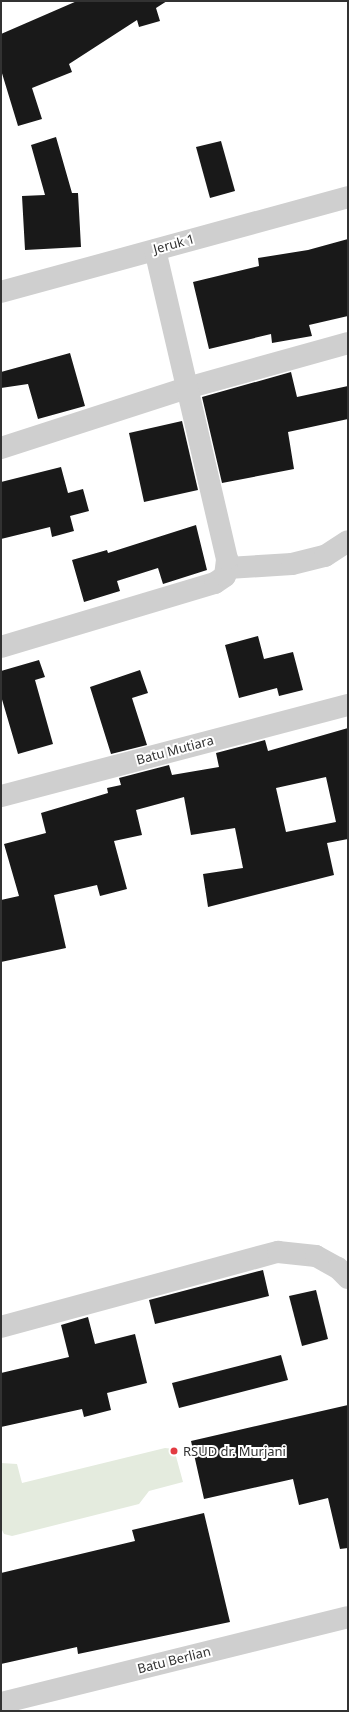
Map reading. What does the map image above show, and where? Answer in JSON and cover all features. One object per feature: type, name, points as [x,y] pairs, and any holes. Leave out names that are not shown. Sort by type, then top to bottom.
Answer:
[{"type":"street","name":"Jeruk 1","points":[[1,292],[348,197]]},
{"type":"street","points":[[1,647],[215,583],[225,576],[228,568],[155,250]]},
{"type":"street","points":[[1,448],[187,388],[348,343]]},
{"type":"street","points":[[228,568],[292,564],[325,556],[348,541]]},
{"type":"street","name":"Batu Mutiara","points":[[1,796],[348,705]]},
{"type":"street","points":[[1,1327],[278,1252],[316,1256],[338,1268],[348,1278]]},
{"type":"street","name":"Batu Berlian","points":[[1,1703],[348,1617]]},
{"type":"shaded area","points":[[165,1448],[174,1449],[183,1482],[149,1491],[139,1504],[12,1536],[4,1534],[1,1528],[1,1463],[17,1464],[22,1483]]},
{"type":"building","points":[[77,1],[167,1],[156,8],[160,21],[139,27],[137,20],[69,64],[72,72],[32,88],[42,119],[18,126],[1,70],[1,34]]},
{"type":"building","points":[[56,137],[72,193],[78,193],[81,247],[25,250],[22,196],[45,195],[31,145]]},
{"type":"building","points":[[221,141],[235,191],[210,198],[196,147]]},
{"type":"building","points":[[348,239],[348,316],[309,325],[312,336],[272,343],[271,334],[209,349],[193,282],[259,266],[258,258],[308,250]]},
{"type":"building","points":[[70,353],[85,406],[38,419],[28,384],[1,388],[1,372]]},
{"type":"building","points":[[291,372],[297,397],[348,386],[348,419],[288,432],[294,469],[222,483],[202,397]]},
{"type":"building","points":[[182,421],[198,490],[144,502],[129,433]]},
{"type":"building","points":[[61,467],[68,493],[83,489],[89,511],[70,516],[74,531],[52,537],[50,527],[1,539],[1,482]]},
{"type":"building","points":[[196,525],[207,570],[163,584],[158,568],[117,581],[120,591],[84,602],[72,560],[107,550],[108,553]]},
{"type":"building","points":[[258,636],[264,659],[293,652],[303,690],[279,696],[277,688],[239,698],[225,645]]},
{"type":"building","points":[[39,660],[45,677],[35,680],[53,744],[18,754],[1,696],[1,671]]},
{"type":"building","points":[[140,670],[148,693],[132,698],[147,745],[111,754],[90,687]]},
{"type":"building","points":[[348,728],[348,839],[327,843],[334,875],[208,907],[203,874],[243,868],[235,828],[191,835],[184,797],[136,810],[142,835],[114,841],[127,889],[100,896],[97,885],[54,895],[66,948],[1,962],[1,900],[19,896],[4,844],[46,833],[41,813],[108,793],[107,788],[121,785],[119,778],[169,765],[172,775],[219,767],[216,753],[265,740],[268,751]],"holes":[[[326,777],[336,822],[286,832],[276,788]]]},
{"type":"building","points":[[263,1270],[269,1296],[155,1324],[149,1300]]},
{"type":"building","points":[[316,1290],[328,1339],[302,1346],[289,1296]]},
{"type":"building","points":[[88,1317],[95,1344],[135,1334],[147,1383],[107,1393],[111,1410],[84,1417],[82,1409],[1,1427],[1,1373],[69,1357],[61,1325]]},
{"type":"building","points":[[281,1355],[288,1380],[179,1408],[172,1383]]},
{"type":"building","points":[[348,1405],[348,1548],[340,1549],[328,1498],[299,1505],[293,1479],[204,1499],[191,1441]]},
{"type":"building","points":[[204,1513],[230,1622],[78,1654],[77,1647],[1,1664],[1,1573],[135,1541],[132,1530]]},
{"type":"place","name":"RSUD dr. Murjani","points":[[174,1451]]}]
